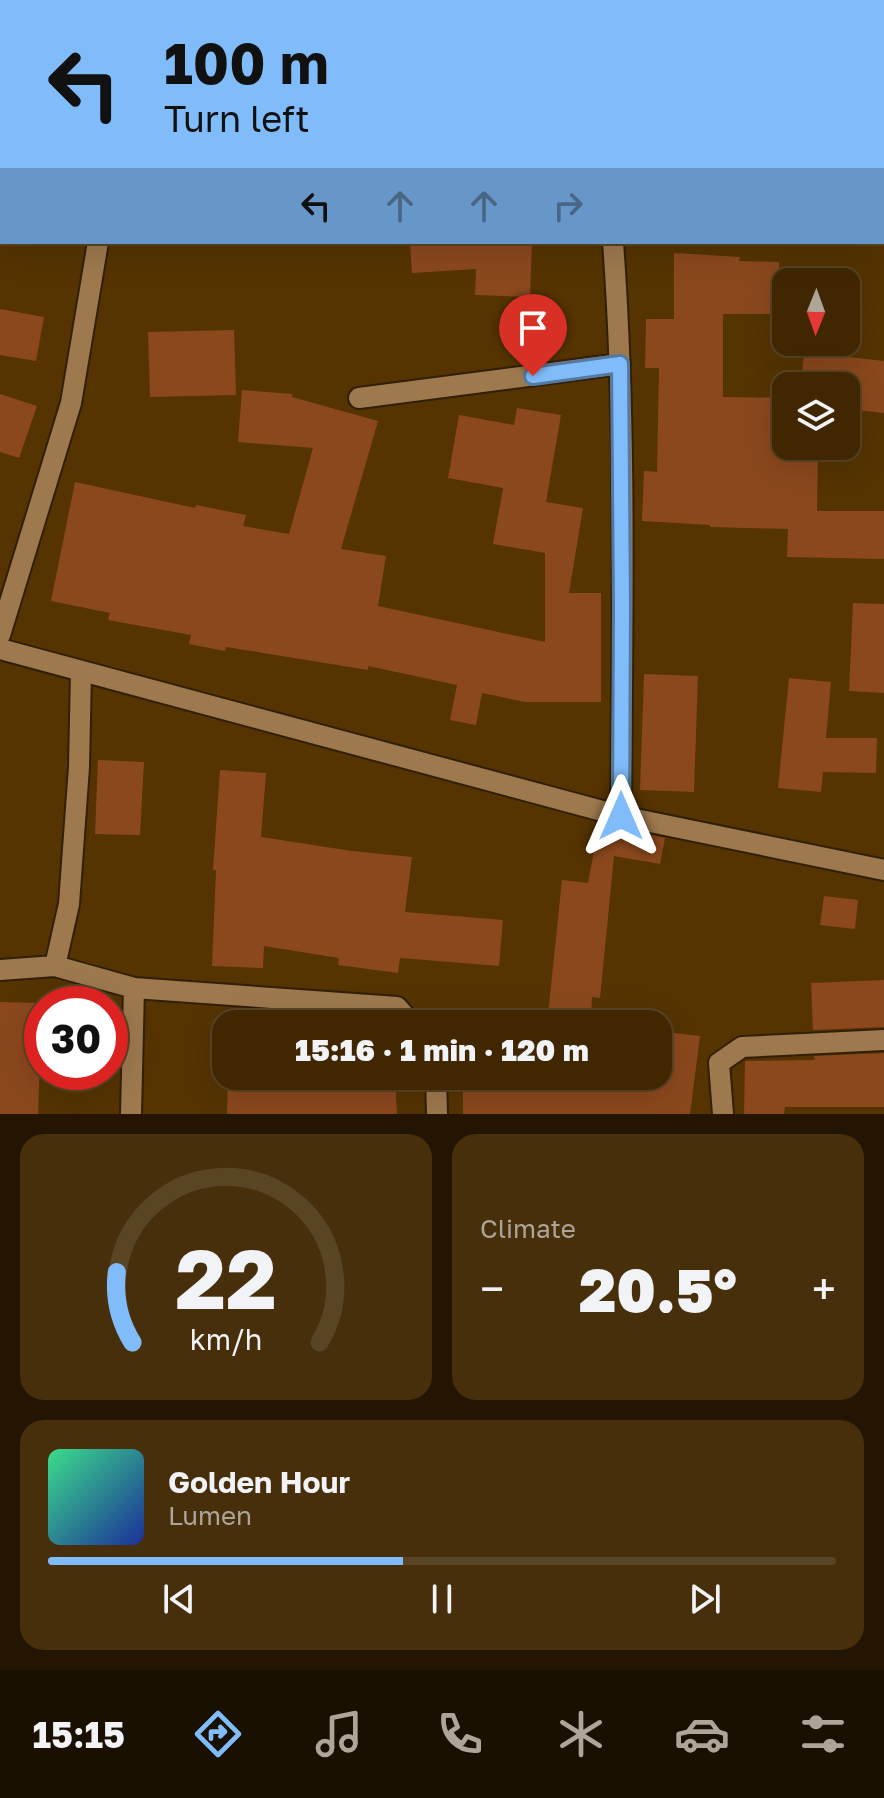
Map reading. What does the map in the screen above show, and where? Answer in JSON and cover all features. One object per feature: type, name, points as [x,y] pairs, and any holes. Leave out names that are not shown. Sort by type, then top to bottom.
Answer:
[{"type":"street","points":[[0,635],[71,403],[98,244]]},
{"type":"street","points":[[613,244],[620,364],[621,816]]},
{"type":"street","points":[[359,398],[620,364]]},
{"type":"street","points":[[0,649],[621,816],[884,870]]},
{"type":"street","points":[[55,966],[69,904],[79,767],[81,672]]},
{"type":"street","points":[[0,970],[55,966],[134,988],[397,1007],[400,1010]]},
{"type":"street","points":[[131,1114],[134,988]]},
{"type":"street","points":[[723,1114],[719,1063],[742,1047],[884,1040]]},
{"type":"street","points":[[436,1090],[437,1114]]},
{"type":"building","points":[[410,244],[532,244],[530,297],[475,295],[476,269],[412,273]]},
{"type":"building","points":[[674,253],[740,257],[739,261],[779,262],[779,268],[772,268],[772,314],[723,314],[723,397],[772,398],[772,460],[818,460],[817,511],[884,511],[884,559],[787,557],[788,529],[642,521],[644,471],[657,472],[659,368],[645,368],[646,319],[674,319]]},
{"type":"building","points":[[0,309],[44,317],[36,361],[0,355]]},
{"type":"building","points":[[234,330],[236,395],[150,397],[148,332]]},
{"type":"building","points":[[804,356],[884,361],[884,413],[860,410],[860,372],[802,372]]},
{"type":"building","points":[[242,390],[292,394],[292,397],[378,421],[341,549],[386,556],[378,606],[545,642],[545,553],[493,544],[503,488],[448,478],[459,415],[514,425],[517,408],[561,415],[546,502],[583,508],[569,593],[601,593],[601,702],[525,702],[482,693],[476,725],[450,720],[457,685],[368,666],[368,670],[189,644],[191,635],[108,620],[110,613],[51,601],[75,482],[195,508],[196,505],[246,515],[243,526],[289,534],[313,448],[238,442]]},
{"type":"building","points":[[0,394],[37,406],[19,458],[0,452]]},
{"type":"building","points":[[853,603],[884,604],[884,693],[849,691]]},
{"type":"building","points":[[644,674],[698,676],[694,792],[640,790]]},
{"type":"building","points":[[789,678],[831,682],[826,738],[877,738],[876,773],[823,772],[821,792],[778,788]]},
{"type":"building","points":[[98,760],[144,762],[140,835],[95,834]]},
{"type":"building","points":[[220,770],[266,773],[261,837],[412,857],[405,912],[503,920],[499,966],[400,958],[398,973],[338,965],[339,958],[264,946],[263,968],[212,966],[216,870],[213,870]]},
{"type":"building","points":[[599,824],[665,838],[660,864],[614,856],[600,998],[592,997],[592,1010],[548,1010],[562,880],[588,883]]},
{"type":"building","points":[[824,896],[858,900],[855,929],[820,925]]},
{"type":"building","points":[[884,980],[884,1027],[813,1030],[811,983]]},
{"type":"building","points":[[0,1002],[24,1003],[24,1090],[39,1090],[38,1114],[0,1114]]},
{"type":"building","points":[[672,1033],[700,1036],[690,1114],[463,1114],[463,1090],[672,1090]]},
{"type":"building","points":[[884,1053],[884,1107],[785,1107],[784,1114],[744,1114],[745,1061],[815,1060],[814,1056]]},
{"type":"building","points":[[228,1090],[396,1090],[397,1114],[227,1114]]},
{"type":"route","points":[[533,376],[620,364],[621,816]]}]
